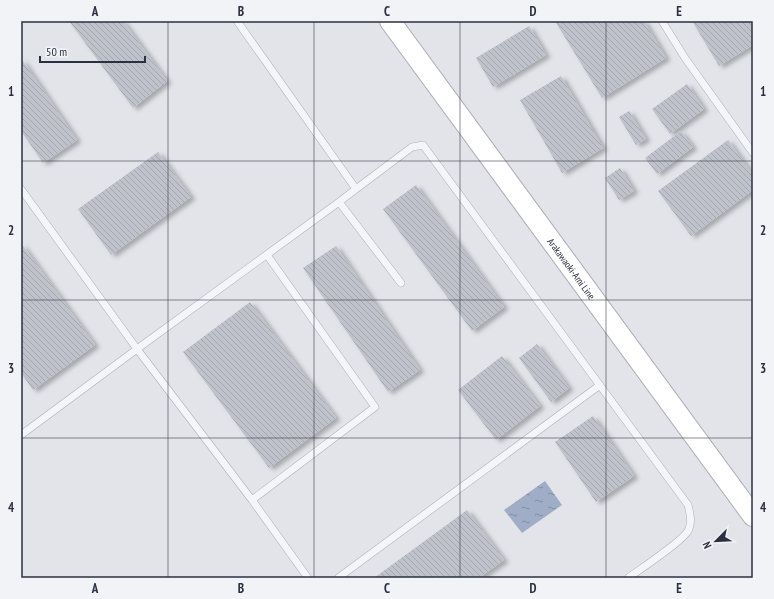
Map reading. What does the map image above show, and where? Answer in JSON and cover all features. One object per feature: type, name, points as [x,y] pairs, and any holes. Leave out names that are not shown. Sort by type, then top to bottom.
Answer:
[{"type":"main road","name":"Arakawaoki-Ami Line","points":[[390,21],[753,516]]},
{"type":"lane","points":[[237,21],[356,189]]},
{"type":"lane","points":[[662,21],[685,58],[753,153]]},
{"type":"lane","points":[[21,435],[137,348],[267,255],[412,147],[422,145],[688,505],[691,518],[688,531],[679,541],[628,578]]},
{"type":"lane","points":[[21,189],[137,348],[252,500],[308,578]]},
{"type":"lane","points":[[339,202],[400,283]]},
{"type":"lane","points":[[252,500],[375,407],[267,255]]},
{"type":"lane","points":[[338,578],[600,385]]},
{"type":"water","points":[[545,481],[562,505],[522,533],[504,510]]},
{"type":"building","points":[[69,21],[123,21],[167,81],[133,108]]},
{"type":"building","points":[[555,21],[644,21],[666,58],[602,98]]},
{"type":"building","points":[[692,21],[753,21],[753,45],[719,66]]},
{"type":"building","points":[[529,26],[546,55],[493,87],[476,58]]},
{"type":"building","points":[[21,58],[77,140],[43,163],[21,131]]},
{"type":"building","points":[[561,76],[603,148],[562,173],[520,100]]},
{"type":"building","points":[[687,84],[704,109],[670,134],[652,109]]},
{"type":"building","points":[[629,111],[646,139],[636,145],[619,117]]},
{"type":"building","points":[[681,131],[693,147],[657,174],[645,158]]},
{"type":"building","points":[[728,140],[753,175],[753,190],[691,236],[658,191]]},
{"type":"building","points":[[158,152],[191,197],[111,255],[78,209]]},
{"type":"building","points":[[620,168],[634,191],[619,200],[605,178]]},
{"type":"building","points":[[416,185],[504,307],[472,331],[383,209]]},
{"type":"building","points":[[21,243],[95,345],[33,390],[21,373]]},
{"type":"building","points":[[336,246],[420,370],[388,392],[303,268]]},
{"type":"building","points":[[250,302],[336,418],[269,468],[183,352]]},
{"type":"building","points":[[537,344],[569,388],[551,402],[519,358]]},
{"type":"building","points":[[502,356],[540,406],[496,440],[458,390]]},
{"type":"building","points":[[593,416],[634,476],[596,502],[555,442]]},
{"type":"building","points":[[467,510],[504,560],[479,578],[374,578]]}]
